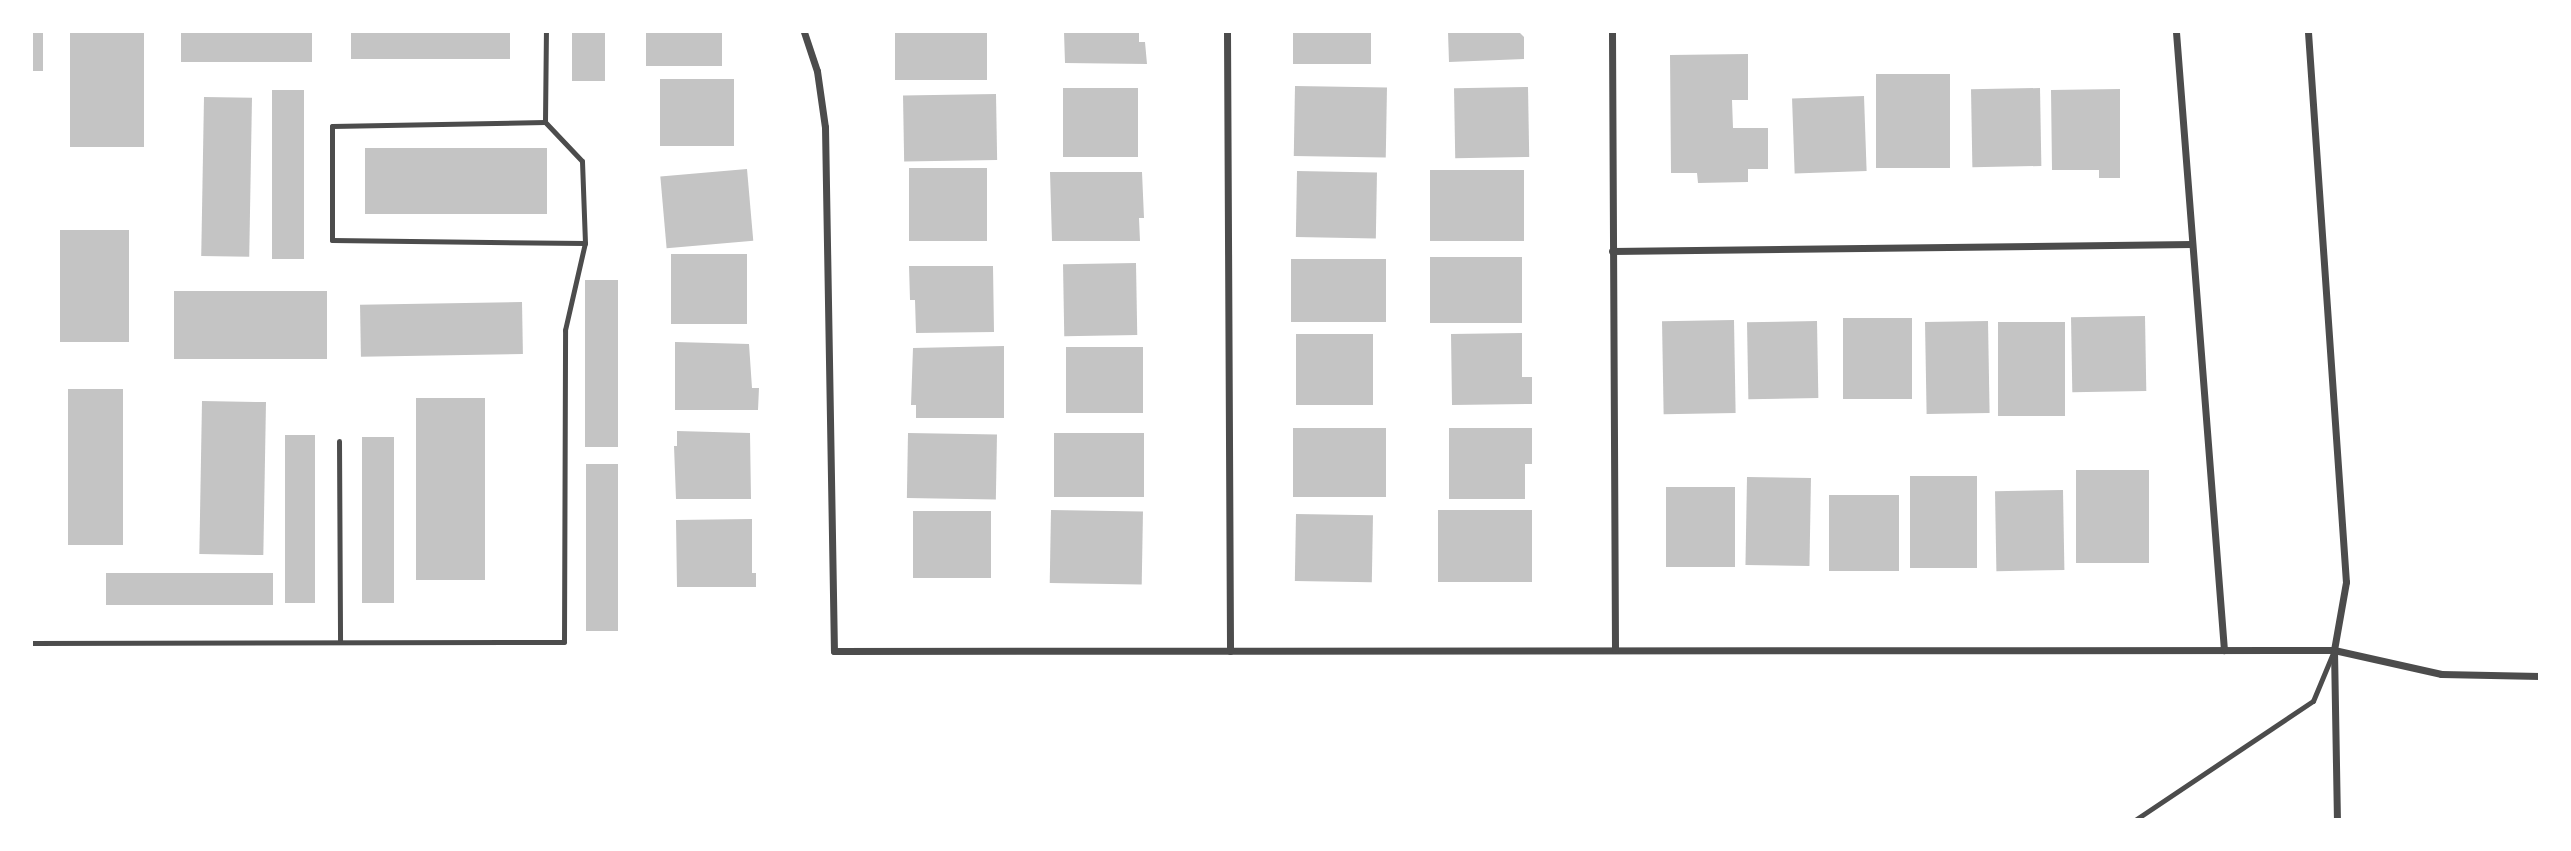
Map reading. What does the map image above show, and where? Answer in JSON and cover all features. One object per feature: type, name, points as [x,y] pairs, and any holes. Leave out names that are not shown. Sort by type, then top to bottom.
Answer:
[{"type":"street","points":[[804,32],[817,71],[825,127],[834,652],[2334,650],[2441,674],[2539,676]]},
{"type":"street","points":[[1227,32],[1230,651]]},
{"type":"street","points":[[1612,32],[1615,650]]},
{"type":"street","points":[[2176,32],[2224,650]]},
{"type":"street","points":[[2308,32],[2346,582],[2334,650],[2337,820]]},
{"type":"street","points":[[1612,251],[2192,244]]},
{"type":"lane","points":[[32,643],[564,642],[565,330],[584,243],[582,161],[545,122],[546,32]]},
{"type":"lane","points":[[545,122],[332,126],[332,240],[584,243]]},
{"type":"lane","points":[[338,441],[340,642]]},
{"type":"lane","points":[[2135,820],[2314,701],[2334,650]]},
{"type":"building","points":[[32,32],[43,32],[43,71],[32,71]]},
{"type":"building","points":[[70,32],[144,32],[144,147],[70,147]]},
{"type":"building","points":[[181,32],[312,32],[312,62],[181,62]]},
{"type":"building","points":[[351,32],[510,32],[510,59],[351,59]]},
{"type":"building","points":[[572,32],[605,32],[605,81],[572,81]]},
{"type":"building","points":[[646,32],[722,32],[722,66],[646,66]]},
{"type":"building","points":[[895,32],[987,32],[987,80],[895,80]]},
{"type":"building","points":[[1064,32],[1139,32],[1139,42],[1145,42],[1147,64],[1065,63]]},
{"type":"building","points":[[1293,32],[1371,32],[1371,64],[1293,64]]},
{"type":"building","points":[[1448,32],[1519,32],[1524,37],[1524,59],[1449,62]]},
{"type":"building","points":[[1748,54],[1748,100],[1732,100],[1733,128],[1768,128],[1768,169],[1748,169],[1748,182],[1698,183],[1697,173],[1671,173],[1670,55]]},
{"type":"building","points":[[1876,74],[1950,74],[1950,168],[1876,168]]},
{"type":"building","points":[[660,79],[734,79],[734,146],[660,146]]},
{"type":"building","points":[[1295,86],[1387,88],[1386,158],[1294,156]]},
{"type":"building","points":[[1528,87],[1529,157],[1455,158],[1454,88]]},
{"type":"building","points":[[1063,88],[1138,88],[1138,157],[1063,157]]},
{"type":"building","points":[[2040,88],[2041,166],[1972,167],[1971,89]]},
{"type":"building","points":[[2120,89],[2120,178],[2099,178],[2099,170],[2052,170],[2051,90]]},
{"type":"building","points":[[272,90],[304,90],[304,259],[272,259]]},
{"type":"building","points":[[996,94],[997,160],[904,162],[903,96]]},
{"type":"building","points":[[1864,96],[1867,171],[1795,173],[1792,99]]},
{"type":"building","points":[[204,97],[252,98],[249,257],[201,256]]},
{"type":"building","points":[[365,148],[547,148],[547,214],[365,214]]},
{"type":"building","points":[[909,168],[987,168],[987,241],[909,241]]},
{"type":"building","points":[[747,169],[753,241],[667,248],[660,177]]},
{"type":"building","points":[[1430,170],[1524,170],[1524,241],[1430,241]]},
{"type":"building","points":[[1297,171],[1377,172],[1376,238],[1296,237]]},
{"type":"building","points":[[1050,172],[1142,172],[1144,218],[1139,218],[1140,241],[1052,241]]},
{"type":"building","points":[[60,230],[129,230],[129,342],[60,342]]},
{"type":"building","points":[[671,254],[747,254],[747,324],[671,324]]},
{"type":"building","points":[[1430,257],[1522,257],[1522,323],[1430,323]]},
{"type":"building","points":[[1291,259],[1386,259],[1386,322],[1291,322]]},
{"type":"building","points":[[1136,263],[1137,335],[1064,336],[1063,264]]},
{"type":"building","points":[[909,266],[993,266],[994,332],[916,333],[915,300],[910,300]]},
{"type":"building","points":[[585,280],[618,280],[618,447],[585,447]]},
{"type":"building","points":[[174,291],[327,291],[327,359],[174,359]]},
{"type":"building","points":[[522,302],[523,354],[361,357],[360,305]]},
{"type":"building","points":[[2145,316],[2146,391],[2072,392],[2071,317]]},
{"type":"building","points":[[1843,318],[1912,318],[1912,399],[1843,399]]},
{"type":"building","points":[[1734,320],[1736,413],[1664,414],[1662,321]]},
{"type":"building","points":[[1817,321],[1818,398],[1748,399],[1747,322]]},
{"type":"building","points":[[1988,321],[1990,413],[1927,414],[1925,322]]},
{"type":"building","points":[[1998,322],[2065,322],[2065,416],[1998,416]]},
{"type":"building","points":[[1522,333],[1522,377],[1532,377],[1532,404],[1452,405],[1451,334]]},
{"type":"building","points":[[1296,334],[1373,334],[1373,405],[1296,405]]},
{"type":"building","points":[[675,342],[749,344],[752,388],[759,388],[758,410],[675,410]]},
{"type":"building","points":[[1004,346],[1004,418],[916,418],[916,405],[911,405],[913,348]]},
{"type":"building","points":[[1066,347],[1143,347],[1143,413],[1066,413]]},
{"type":"building","points":[[68,389],[123,389],[123,545],[68,545]]},
{"type":"building","points":[[416,398],[485,398],[485,580],[416,580]]},
{"type":"building","points":[[202,401],[266,402],[263,555],[199,554]]},
{"type":"building","points":[[1293,428],[1386,428],[1386,497],[1293,497]]},
{"type":"building","points":[[1449,428],[1532,428],[1532,464],[1525,464],[1525,499],[1449,499]]},
{"type":"building","points":[[677,431],[750,433],[751,499],[676,499],[674,446],[677,446]]},
{"type":"building","points":[[908,433],[997,435],[996,500],[907,498]]},
{"type":"building","points":[[1054,433],[1144,433],[1144,497],[1054,497]]},
{"type":"building","points":[[285,435],[315,435],[315,603],[285,603]]},
{"type":"building","points":[[362,437],[394,437],[394,603],[362,603]]},
{"type":"building","points":[[586,464],[618,464],[618,631],[586,631]]},
{"type":"building","points":[[2076,470],[2149,470],[2149,563],[2076,563]]},
{"type":"building","points":[[1910,476],[1977,476],[1977,568],[1910,568]]},
{"type":"building","points":[[1747,477],[1811,478],[1809,566],[1745,565]]},
{"type":"building","points":[[1666,487],[1735,487],[1735,567],[1666,567]]},
{"type":"building","points":[[2063,490],[2064,570],[1996,571],[1995,491]]},
{"type":"building","points":[[1829,495],[1899,495],[1899,571],[1829,571]]},
{"type":"building","points":[[1051,510],[1143,512],[1142,585],[1050,583]]},
{"type":"building","points":[[1438,510],[1532,510],[1532,582],[1438,582]]},
{"type":"building","points":[[913,511],[991,511],[991,578],[913,578]]},
{"type":"building","points":[[1296,514],[1373,515],[1372,582],[1295,581]]},
{"type":"building","points":[[752,519],[752,573],[756,573],[756,587],[677,587],[676,520]]},
{"type":"building","points":[[106,573],[273,573],[273,605],[106,605]]}]
